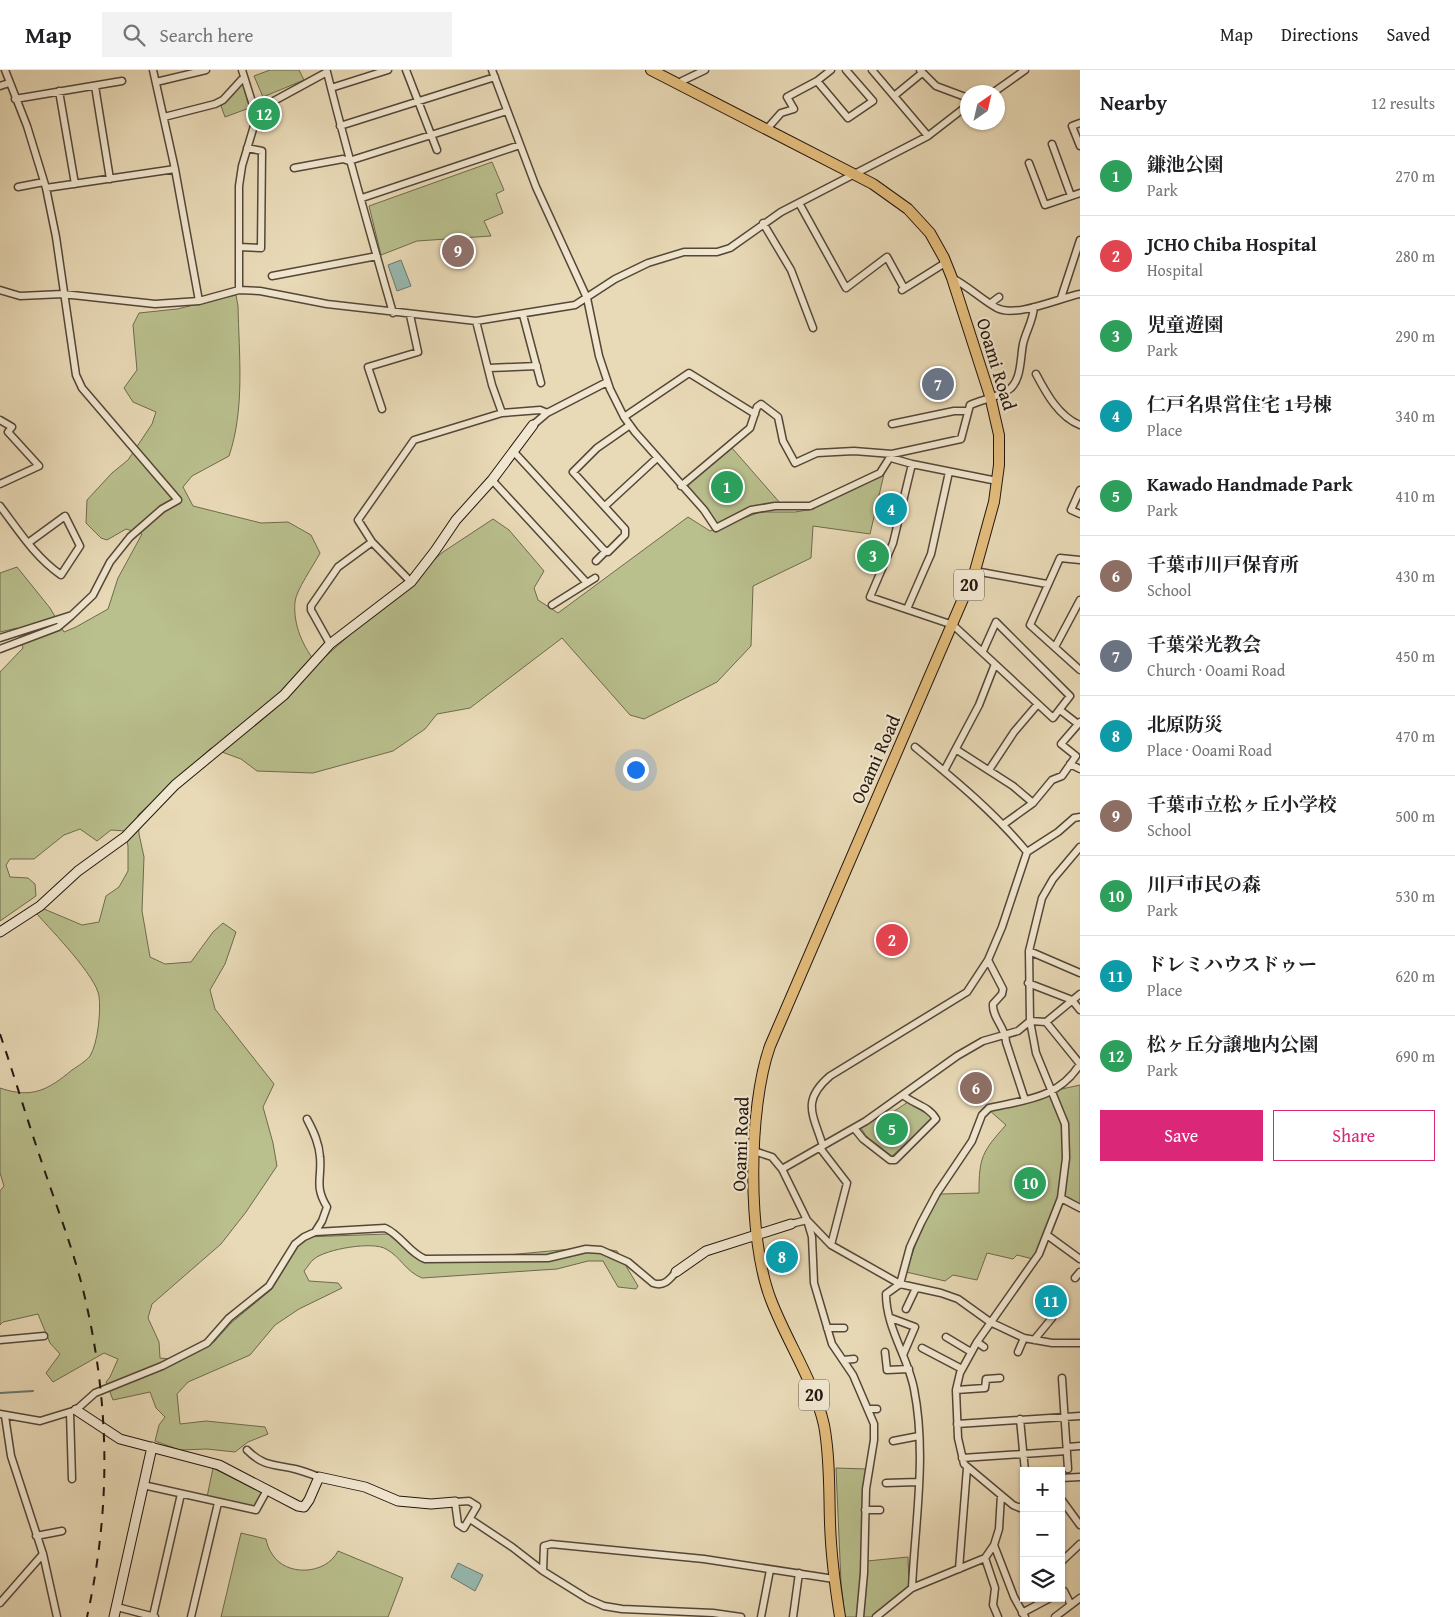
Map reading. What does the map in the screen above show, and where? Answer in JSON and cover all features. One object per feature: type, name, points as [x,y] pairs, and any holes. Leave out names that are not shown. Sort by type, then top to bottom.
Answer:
[{"type":"main road","name":"Ooami Road","points":[[651,70],[666,74],[680,86],[856,175],[887,193],[912,212],[930,233],[952,278],[990,396],[999,435],[994,502],[975,571],[770,1046],[760,1079],[754,1150],[757,1236],[761,1266],[770,1298],[816,1399],[824,1426],[829,1472],[834,1579],[840,1617]]},
{"type":"street","points":[[0,649],[58,627],[93,595],[110,562],[130,537],[162,509],[178,500],[82,388],[76,376],[56,237],[45,185],[16,98],[4,70]]},
{"type":"street","points":[[153,70],[175,169],[199,302]]},
{"type":"street","points":[[156,82],[206,70]]},
{"type":"street","points":[[331,88],[388,70]]},
{"type":"street","points":[[406,70],[437,150]]},
{"type":"street","points":[[680,86],[682,81],[705,70]]},
{"type":"street","points":[[766,130],[781,113],[794,108],[787,98],[818,81],[831,70]]},
{"type":"street","points":[[818,81],[848,118],[873,101],[846,70]]},
{"type":"street","points":[[872,70],[928,136]]},
{"type":"street","points":[[1004,85],[1025,70]]},
{"type":"street","points":[[894,96],[921,71],[936,86],[960,95]]},
{"type":"street","points":[[239,290],[240,186],[247,148],[259,109],[327,72],[349,161],[362,198],[394,313]]},
{"type":"street","points":[[164,117],[215,104],[223,100],[243,74]]},
{"type":"street","points":[[243,74],[252,102],[259,109]]},
{"type":"street","points":[[340,126],[494,74],[536,187],[587,298],[607,382],[624,417],[681,486],[704,510],[716,528],[751,510],[775,506],[810,506],[880,473],[891,456],[961,439],[970,405],[1008,390],[1015,380],[1020,369],[1023,343],[1034,315],[1034,307]]},
{"type":"street","points":[[16,98],[122,81]]},
{"type":"street","points":[[0,86],[9,83]]},
{"type":"street","points":[[95,86],[110,179]]},
{"type":"street","points":[[60,91],[76,184]]},
{"type":"street","points":[[294,168],[343,159],[349,161],[507,110]]},
{"type":"street","points":[[0,290],[20,296],[63,294],[131,303],[199,302],[239,290],[260,291],[307,301],[410,315],[476,321],[523,315],[575,305],[615,279],[648,263],[684,252],[717,252],[730,248],[763,223],[856,175],[883,158],[928,136],[960,111]]},
{"type":"street","points":[[1080,123],[1072,126],[1080,146]]},
{"type":"street","points":[[1052,144],[1070,196]]},
{"type":"street","points":[[362,198],[520,145]]},
{"type":"street","points":[[238,247],[261,248],[262,151],[247,148]]},
{"type":"street","points":[[1029,163],[1045,206],[1080,193]]},
{"type":"street","points":[[18,187],[76,184],[175,169]]},
{"type":"street","points":[[799,203],[846,288],[886,257],[903,289],[945,263]]},
{"type":"street","points":[[763,223],[791,270],[813,328]]},
{"type":"street","points":[[1061,298],[1080,240]]},
{"type":"street","points":[[272,276],[377,256]]},
{"type":"street","points":[[952,278],[963,283],[991,303],[1008,310],[1034,307],[1080,294]]},
{"type":"street","points":[[991,303],[999,297]]},
{"type":"street","points":[[382,409],[368,367],[418,352],[410,315]]},
{"type":"street","points":[[523,315],[541,382]]},
{"type":"street","points":[[476,321],[502,413]]},
{"type":"street","points":[[489,368],[537,366]]},
{"type":"street","points":[[624,417],[690,373],[755,414]]},
{"type":"street","points":[[1036,374],[1049,398],[1069,420],[1080,425]]},
{"type":"street","points":[[0,932],[40,906],[78,871],[125,837],[175,785],[284,695],[330,644],[411,582],[435,552],[456,520],[492,480],[533,426],[546,413],[607,382]]},
{"type":"street","points":[[681,486],[750,428],[761,404],[778,417],[783,441],[795,463],[817,453],[854,451],[891,456],[912,464],[997,481]]},
{"type":"street","points":[[411,582],[372,542],[358,520],[414,440],[502,413],[540,410],[546,413]]},
{"type":"street","points":[[892,424],[954,411],[968,411]]},
{"type":"street","points":[[0,420],[12,427],[8,432],[39,466],[0,484]]},
{"type":"street","points":[[596,561],[606,551],[608,552],[626,532],[573,472],[597,448],[630,425]]},
{"type":"street","points":[[514,452],[606,551]]},
{"type":"street","points":[[605,506],[657,458]]},
{"type":"street","points":[[912,464],[893,543],[870,597],[953,625],[1053,718],[1070,696],[996,622],[983,651]]},
{"type":"street","points":[[907,609],[931,554],[949,472]]},
{"type":"street","points":[[492,480],[586,583]]},
{"type":"street","points":[[1080,490],[1071,510],[1080,514]]},
{"type":"street","points":[[0,506],[28,543],[44,563],[61,575],[80,546],[65,516],[28,543]]},
{"type":"street","points":[[330,644],[311,610],[311,606],[338,567],[372,542]]},
{"type":"street","points":[[1080,560],[1060,558],[1030,625],[1080,670]]},
{"type":"street","points":[[975,571],[1047,584]]},
{"type":"street","points":[[552,605],[595,578]]},
{"type":"street","points":[[1055,647],[1080,600]]},
{"type":"street","points":[[0,638],[72,615]]},
{"type":"street","points":[[944,771],[957,750],[979,705],[995,664]]},
{"type":"street","points":[[989,770],[1014,732],[1037,705]]},
{"type":"street","points":[[1004,824],[1033,803],[1052,780],[1062,776],[1076,756],[1061,744],[1079,723],[1060,710]]},
{"type":"street","points":[[915,747],[1004,824],[1027,852]]},
{"type":"street","points":[[957,750],[989,770],[1033,803]]},
{"type":"street","points":[[1070,764],[1080,770]]},
{"type":"street","points":[[831,1245],[847,1183],[821,1147],[811,1105],[813,1094],[820,1084],[830,1076],[967,992],[988,960],[1002,926],[1027,852],[1058,832],[1074,818],[1080,817]]},
{"type":"street","points":[[1020,1506],[1001,1495],[967,1468],[962,1458],[957,1424],[956,1390],[962,1369],[977,1342],[1034,1264],[1061,1198],[1066,1142],[1065,1124],[1053,1090],[1036,1053],[1030,1021],[1029,951],[1042,898],[1053,880],[1080,847]]},
{"type":"street","points":[[1029,951],[1080,974]]},
{"type":"street","points":[[988,960],[1003,989],[1002,994],[993,1004],[992,1009],[1006,1034],[1006,1042],[1024,1100]]},
{"type":"street","points":[[1028,983],[1072,1000],[1080,1010]]},
{"type":"street","points":[[782,1169],[854,1128],[974,1046],[1018,1031],[1030,1021],[1046,1022],[1080,994]]},
{"type":"street","points":[[912,1588],[919,1436],[914,1389],[909,1369],[898,1346],[886,1294],[900,1284],[910,1247],[921,1223],[937,1192],[972,1141],[984,1112],[989,1108],[1024,1100],[1053,1090],[1072,1077],[1080,1064],[1046,1022]]},
{"type":"street","points":[[854,1128],[890,1160],[895,1160],[936,1119],[921,1105],[910,1101],[903,1095]]},
{"type":"street","points":[[307,1120],[318,1142],[321,1160],[318,1180],[322,1199],[327,1207],[316,1232]]},
{"type":"street","points":[[754,1150],[772,1156],[782,1169],[807,1220],[812,1237],[814,1283],[832,1344],[852,1375],[874,1424],[874,1440],[866,1490],[864,1573],[860,1617]]},
{"type":"street","points":[[1061,1198],[1080,1208]]},
{"type":"street","points":[[807,1220],[831,1245],[900,1284],[941,1293],[958,1299],[990,1322],[1024,1338],[1052,1343],[1080,1343]]},
{"type":"street","points":[[57,1617],[43,1554],[10,1456],[3,1415],[40,1421],[73,1411],[96,1393],[162,1366],[207,1342],[229,1318],[256,1299],[269,1286],[295,1244],[316,1232],[385,1228],[392,1232],[415,1254],[425,1259],[548,1258],[586,1250],[601,1250],[628,1262],[658,1285],[665,1283],[676,1272],[706,1251],[807,1220]]},
{"type":"street","points":[[1047,1235],[1080,1260]]},
{"type":"street","points":[[1075,1278],[1080,1272]]},
{"type":"street","points":[[906,1309],[916,1288]]},
{"type":"street","points":[[891,1318],[915,1327],[902,1355]]},
{"type":"street","points":[[1034,1340],[1052,1318]]},
{"type":"street","points":[[827,1328],[844,1328]]},
{"type":"street","points":[[0,1340],[44,1336]]},
{"type":"street","points":[[946,1337],[971,1352]]},
{"type":"street","points":[[1018,1352],[1024,1338]]},
{"type":"street","points":[[977,1342],[984,1347]]},
{"type":"street","points":[[922,1348],[962,1369]]},
{"type":"street","points":[[885,1352],[887,1370],[909,1369]]},
{"type":"street","points":[[843,1360],[854,1360]]},
{"type":"street","points":[[956,1390],[985,1388],[986,1379],[1000,1378]]},
{"type":"street","points":[[1062,1378],[1068,1469]]},
{"type":"street","points":[[868,1408],[877,1409]]},
{"type":"street","points":[[73,1411],[120,1439],[219,1465],[298,1506],[304,1507],[319,1477]]},
{"type":"street","points":[[72,1479],[73,1411]]},
{"type":"street","points":[[957,1424],[1080,1416]]},
{"type":"street","points":[[1020,1419],[1025,1467]]},
{"type":"street","points":[[893,1441],[919,1436]]},
{"type":"street","points":[[962,1458],[1023,1454],[1080,1446]]},
{"type":"street","points":[[114,1617],[152,1447]]},
{"type":"street","points":[[247,1450],[269,1466],[295,1469],[319,1477],[365,1487],[398,1501],[431,1504],[456,1502],[469,1501],[477,1506],[464,1528],[458,1524],[456,1502]]},
{"type":"street","points":[[959,1569],[967,1468]]},
{"type":"street","points":[[1065,1478],[1080,1476]]},
{"type":"street","points":[[886,1483],[918,1482]]},
{"type":"street","points":[[143,1485],[256,1510],[267,1490]]},
{"type":"street","points":[[116,1607],[154,1617],[181,1494]]},
{"type":"street","points":[[876,1617],[912,1588],[985,1558],[994,1545],[999,1529],[1001,1495]]},
{"type":"street","points":[[191,1617],[218,1503]]},
{"type":"street","points":[[1065,1504],[1080,1525]]},
{"type":"street","points":[[865,1510],[880,1510]]},
{"type":"street","points":[[470,1519],[512,1547],[543,1571],[588,1599],[604,1606],[622,1609],[713,1613],[741,1617]]},
{"type":"street","points":[[36,1536],[62,1531]]},
{"type":"street","points":[[543,1571],[544,1546],[551,1544],[704,1559],[834,1579]]},
{"type":"street","points":[[1065,1558],[1080,1544]]},
{"type":"street","points":[[994,1545],[1014,1597],[1024,1615],[1044,1602]]},
{"type":"street","points":[[0,1603],[43,1554]]},
{"type":"street","points":[[985,1558],[995,1588],[993,1605],[998,1617]]},
{"type":"street","points":[[761,1617],[770,1570]]},
{"type":"street","points":[[793,1617],[799,1574]]},
{"type":"street","points":[[1065,1593],[1071,1605]]},
{"type":"street","points":[[1055,1617],[1080,1598]]},
{"type":"green space","points":[[270,70],[299,70],[304,80],[263,97],[254,76]]},
{"type":"green space","points":[[243,84],[248,103],[252,107],[225,117],[221,106]]},
{"type":"green space","points":[[492,162],[504,190],[496,194],[503,213],[484,221],[491,236],[417,241],[381,255],[369,206]]},
{"type":"green space","points":[[236,295],[240,382],[234,438],[229,456],[192,476],[183,487],[193,506],[261,523],[288,522],[311,535],[320,553],[298,591],[295,611],[300,635],[307,650],[317,664],[443,552],[493,519],[509,530],[544,571],[534,588],[538,600],[558,613],[688,517],[710,531],[760,512],[795,512],[814,509],[814,507],[884,474],[870,534],[813,526],[811,558],[753,586],[751,646],[717,682],[644,719],[630,715],[562,638],[470,708],[437,714],[425,729],[393,751],[313,773],[257,771],[241,759],[211,748],[138,815],[139,834],[144,857],[142,911],[150,957],[165,964],[191,962],[213,932],[223,923],[236,932],[225,964],[210,990],[215,1009],[274,1084],[263,1107],[277,1166],[246,1212],[221,1244],[152,1304],[148,1318],[159,1342],[160,1358],[179,1360],[214,1342],[231,1323],[272,1289],[304,1237],[388,1234],[403,1247],[432,1262],[593,1247],[617,1251],[638,1286],[636,1289],[618,1287],[603,1261],[588,1261],[557,1269],[422,1278],[411,1272],[391,1252],[380,1247],[350,1247],[320,1255],[304,1271],[309,1281],[338,1283],[342,1288],[299,1309],[275,1325],[250,1355],[188,1382],[177,1394],[180,1424],[206,1421],[265,1427],[268,1434],[248,1442],[235,1452],[207,1449],[180,1450],[155,1441],[159,1425],[165,1417],[156,1408],[150,1392],[113,1400],[106,1382],[118,1359],[104,1353],[53,1382],[46,1373],[60,1354],[50,1343],[38,1314],[3,1322],[0,1325],[0,1191],[4,1186],[0,1173],[0,1088],[21,1093],[39,1091],[55,1083],[90,1056],[97,1035],[99,1018],[100,1002],[96,987],[82,966],[37,914],[44,909],[82,925],[99,922],[106,896],[119,887],[128,871],[128,846],[125,831],[111,830],[97,841],[80,829],[64,835],[34,859],[10,859],[6,865],[10,877],[28,878],[35,884],[36,896],[0,921],[0,672],[23,648],[17,628],[0,632],[0,573],[17,567],[50,608],[64,632],[108,609],[118,578],[142,534],[126,529],[107,540],[101,538],[86,523],[87,500],[112,473],[128,460],[152,424],[156,412],[133,402],[124,388],[137,370],[133,325],[139,313],[177,309]]},
{"type":"green space","points":[[732,448],[781,504],[748,508],[717,526],[688,489],[688,485]]},
{"type":"green space","points":[[866,540],[886,545],[887,547],[878,569],[861,564]]},
{"type":"green space","points":[[1080,1085],[1080,1206],[1060,1196],[1033,1259],[1017,1255],[1013,1259],[987,1253],[977,1280],[953,1275],[945,1281],[906,1272],[923,1223],[941,1194],[979,1193],[981,1163],[987,1149],[1006,1125],[989,1110],[1042,1098],[1057,1090]]},
{"type":"green space","points":[[908,1102],[919,1107],[933,1119],[892,1156],[866,1136],[861,1128],[886,1111],[890,1114]]},
{"type":"green space","points":[[213,1468],[262,1493],[256,1506],[251,1508],[207,1497]]},
{"type":"green space","points":[[836,1468],[867,1469],[863,1487],[863,1535],[858,1617],[845,1617],[841,1583]]},
{"type":"green space","points":[[241,1533],[266,1539],[272,1554],[287,1567],[306,1570],[316,1569],[325,1565],[338,1551],[403,1578],[388,1617],[221,1617]]},
{"type":"green space","points":[[908,1557],[909,1588],[873,1617],[863,1617],[862,1609],[866,1591],[867,1561]]},
{"type":"water","points":[[401,260],[411,286],[397,291],[388,265]]},
{"type":"water","points":[[458,1563],[483,1575],[475,1591],[451,1577]]},
{"type":"waterway","points":[[0,1393],[33,1391]]},
{"type":"railway","points":[[0,1034],[75,1262],[85,1298],[99,1378],[103,1418],[104,1497],[95,1576],[87,1617]]},
{"type":"place","name":"松ヶ丘分譲地内公園","points":[[264,114]]},
{"type":"place","name":"千葉市立松ヶ丘小学校","points":[[458,251]]},
{"type":"place","name":"千葉栄光教会","points":[[938,384]]},
{"type":"place","name":"鎌池公園","points":[[727,487]]},
{"type":"place","name":"仁戸名県営住宅 1号棟","points":[[891,509]]},
{"type":"place","name":"児童遊園","points":[[873,556]]},
{"type":"place","name":"JCHO Chiba Hospital","points":[[892,940]]},
{"type":"place","name":"千葉市川戸保育所","points":[[976,1088]]},
{"type":"place","name":"Kawado Handmade Park","points":[[892,1129]]},
{"type":"place","name":"川戸市民の森","points":[[1030,1183]]},
{"type":"place","name":"北原防災","points":[[782,1257]]},
{"type":"place","name":"ドレミハウスドゥー","points":[[1051,1301]]}]
